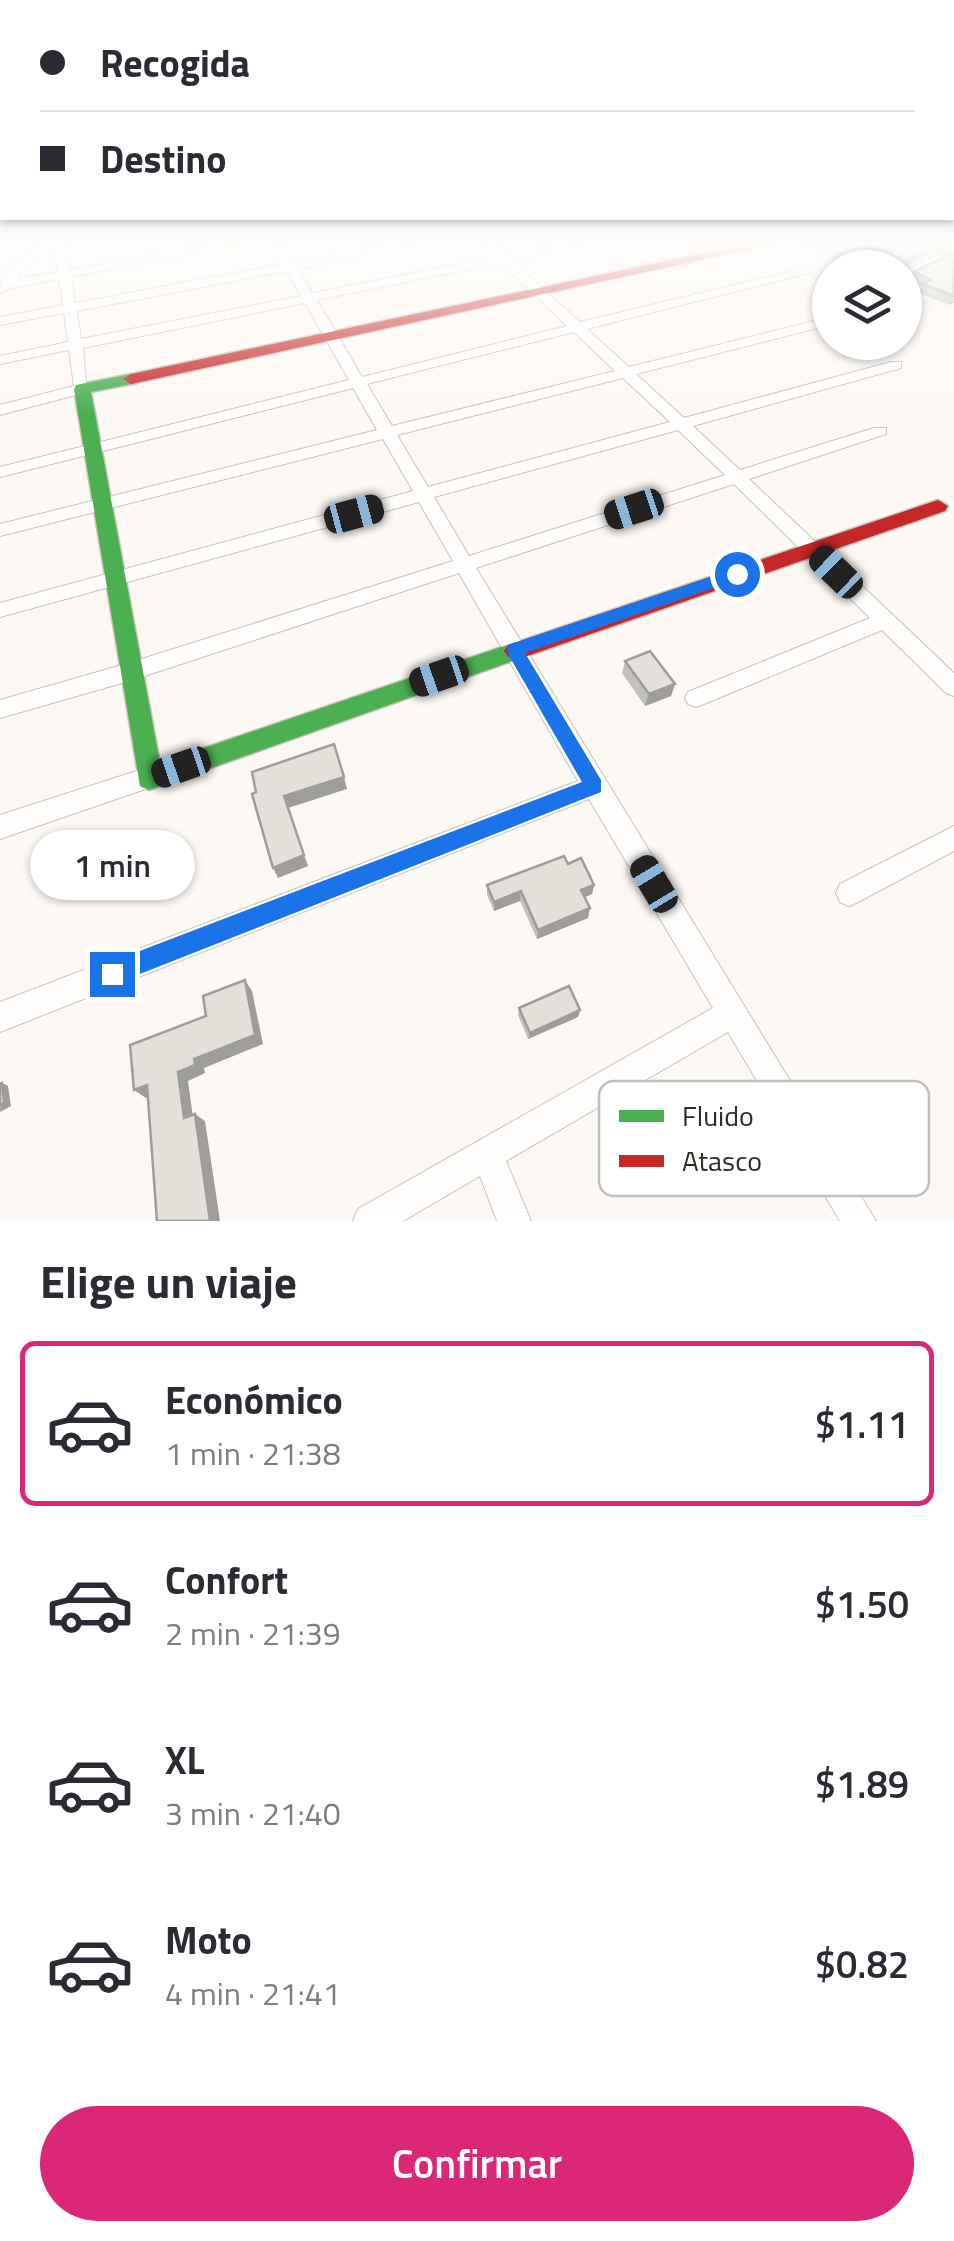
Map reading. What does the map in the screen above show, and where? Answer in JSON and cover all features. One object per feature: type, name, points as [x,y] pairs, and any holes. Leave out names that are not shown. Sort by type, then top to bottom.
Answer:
[{"type":"street","points":[[69,301],[149,778]]},
{"type":"street","points":[[0,322],[108,301]]},
{"type":"street","points":[[0,360],[293,301]]},
{"type":"street","points":[[310,301],[594,786],[774,1081]]},
{"type":"street","points":[[0,410],[498,301]]},
{"type":"street","points":[[549,301],[954,687]]},
{"type":"street","points":[[0,472],[681,301]]},
{"type":"street","points":[[0,530],[812,326]]},
{"type":"street","points":[[0,610],[896,365]]},
{"type":"street","points":[[0,708],[130,672],[880,432]]},
{"type":"street","points":[[0,828],[938,506]]},
{"type":"street","points":[[696,698],[885,620]]},
{"type":"street","points":[[0,1017],[594,786]]},
{"type":"street","points":[[849,892],[954,838]]},
{"type":"street","points":[[614,1081],[733,1013]]},
{"type":"street","points":[[370,1221],[599,1090]]},
{"type":"street","points":[[487,1154],[514,1221]]},
{"type":"street","points":[[844,1196],[859,1221]]},
{"type":"building","points":[[650,651],[675,684],[649,694],[625,661]]},
{"type":"building","points":[[334,744],[344,777],[284,796],[304,855],[273,868],[252,794],[256,792],[252,772]]},
{"type":"building","points":[[564,856],[568,864],[581,858],[594,885],[581,890],[590,908],[538,930],[521,891],[494,902],[487,885]]},
{"type":"building","points":[[245,980],[255,1035],[194,1059],[195,1065],[178,1072],[184,1118],[195,1114],[210,1221],[157,1221],[147,1085],[134,1090],[130,1045],[206,1016],[203,996]]},
{"type":"building","points":[[569,986],[580,1010],[530,1033],[519,1008]]},
{"type":"building","points":[[0,1084],[4,1103],[0,1105]]},
{"type":"traffic: fast","points":[[131,379],[82,389],[149,778],[516,651]]},
{"type":"traffic: jam","points":[[131,379],[499,301]]},
{"type":"traffic: jam","points":[[516,651],[938,506]]},
{"type":"route","points":[[112,974],[594,786],[514,650],[737,574]]}]
